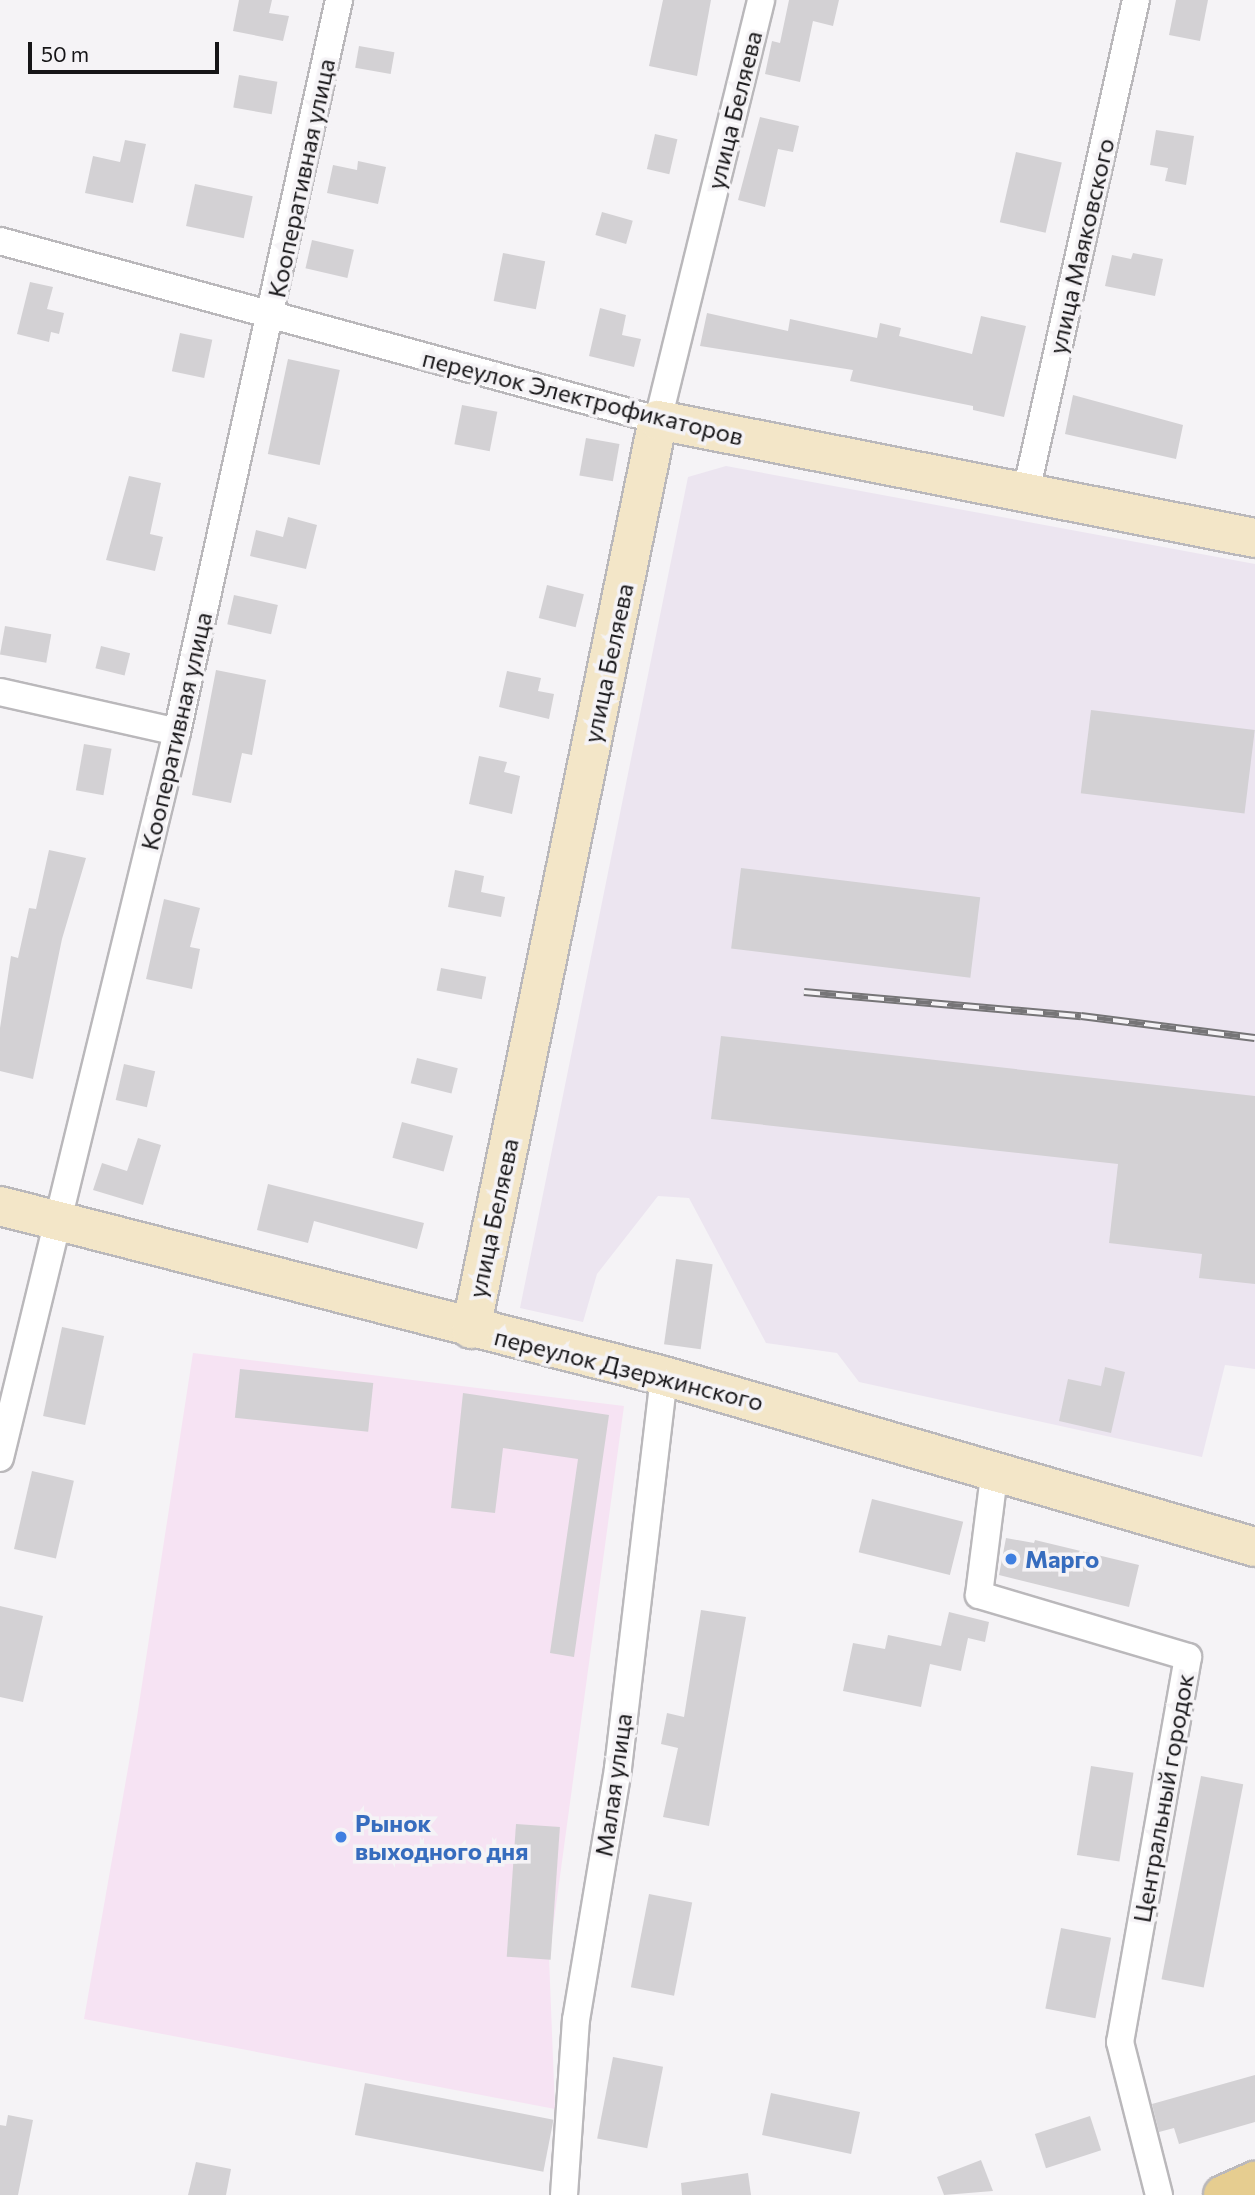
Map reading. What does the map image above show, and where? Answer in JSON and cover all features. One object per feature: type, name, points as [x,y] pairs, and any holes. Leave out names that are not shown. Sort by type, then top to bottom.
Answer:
[{"type":"main road","points":[[1223,2195],[1255,2181]]},
{"type":"street","name":"Кооперативная улица","points":[[0,1458],[177,732],[272,317],[338,0]]},
{"type":"street","name":"улица Беляева","points":[[471,1329],[657,420],[761,0]]},
{"type":"street","name":"улица Маяковского","points":[[1026,492],[1136,0]]},
{"type":"street","name":"переулок Электрофикаторов","points":[[0,241],[657,420],[1255,538]]},
{"type":"street","points":[[0,692],[177,732]]},
{"type":"street","name":"переулок Дзержинского","points":[[0,1206],[471,1329],[664,1376],[995,1468],[1255,1547]]},
{"type":"street","name":"Малая улица","points":[[565,2195],[576,2020],[618,1768],[664,1376]]},
{"type":"street","name":"Центральный городок","points":[[995,1468],[979,1595],[1188,1657],[1120,2042],[1159,2195]]},
{"type":"street","points":[[1254,2195],[1255,2188]]},
{"type":"shaded area","points":[[726,466],[1255,564],[1255,1369],[1225,1365],[1202,1457],[859,1382],[837,1353],[766,1343],[689,1198],[658,1196],[597,1274],[583,1322],[520,1308],[688,477]]},
{"type":"shaded area","name":"Рынок выходного дня","points":[[193,1353],[624,1406],[549,1957],[555,2109],[84,2019],[137,1717]]},
{"type":"building","points":[[239,0],[272,0],[269,13],[289,16],[283,41],[233,31]]},
{"type":"building","points":[[663,0],[711,0],[697,76],[649,66]]},
{"type":"building","points":[[789,0],[839,0],[833,26],[813,21],[800,82],[765,74],[772,41],[780,43]]},
{"type":"building","points":[[1176,0],[1208,0],[1200,41],[1169,35]]},
{"type":"building","points":[[359,46],[394,52],[391,74],[355,68]]},
{"type":"building","points":[[239,75],[277,82],[272,114],[233,107]]},
{"type":"building","points":[[760,117],[799,126],[793,152],[778,149],[765,207],[738,200]]},
{"type":"building","points":[[1156,130],[1194,136],[1186,185],[1165,181],[1168,168],[1150,165]]},
{"type":"building","points":[[655,134],[677,139],[669,174],[647,169]]},
{"type":"building","points":[[125,140],[146,144],[133,203],[85,193],[93,156],[120,162]]},
{"type":"building","points":[[1016,152],[1062,163],[1046,233],[1000,222]]},
{"type":"building","points":[[358,161],[386,167],[378,204],[327,193],[333,165],[357,170]]},
{"type":"building","points":[[195,184],[253,196],[244,238],[186,226]]},
{"type":"building","points":[[602,212],[633,221],[626,244],[595,235]]},
{"type":"building","points":[[312,240],[354,250],[347,278],[305,268]]},
{"type":"building","points":[[503,253],[545,261],[536,309],[494,301]]},
{"type":"building","points":[[1133,253],[1163,259],[1155,296],[1105,286],[1112,255],[1131,259]]},
{"type":"building","points":[[30,282],[53,287],[47,309],[64,313],[59,334],[51,332],[49,342],[17,334]]},
{"type":"building","points":[[600,308],[626,315],[622,335],[641,339],[634,367],[589,356]]},
{"type":"building","points":[[707,313],[788,331],[790,319],[877,338],[880,323],[901,328],[899,336],[972,354],[981,316],[1026,326],[1004,417],[973,410],[973,406],[850,381],[853,370],[700,346]]},
{"type":"building","points":[[180,333],[212,340],[204,378],[172,371]]},
{"type":"building","points":[[288,359],[340,370],[320,465],[268,454]]},
{"type":"building","points":[[1073,395],[1183,425],[1176,459],[1065,434]]},
{"type":"building","points":[[462,405],[497,412],[490,451],[454,444]]},
{"type":"building","points":[[586,438],[619,444],[613,481],[579,475]]},
{"type":"building","points":[[129,476],[161,483],[150,534],[163,537],[155,571],[106,560]]},
{"type":"building","points":[[288,517],[317,525],[306,569],[250,556],[256,530],[283,537]]},
{"type":"building","points":[[547,585],[584,594],[576,627],[539,618]]},
{"type":"building","points":[[234,595],[278,605],[271,634],[227,624]]},
{"type":"building","points":[[5,626],[51,634],[46,663],[0,655]]},
{"type":"building","points":[[101,646],[130,653],[125,676],[95,668]]},
{"type":"building","points":[[216,670],[266,680],[252,755],[242,753],[231,803],[192,795]]},
{"type":"building","points":[[507,671],[541,678],[538,691],[554,694],[549,719],[499,707]]},
{"type":"building","points":[[1091,710],[1255,730],[1245,813],[1081,793]]},
{"type":"building","points":[[84,744],[112,749],[103,795],[76,790]]},
{"type":"building","points":[[479,756],[507,762],[504,772],[520,776],[512,814],[469,804]]},
{"type":"building","points":[[49,850],[86,858],[62,939],[33,1079],[0,1071],[0,1028],[11,956],[18,958],[29,908],[36,909]]},
{"type":"building","points":[[741,868],[980,897],[970,978],[731,948]]},
{"type":"building","points":[[455,870],[484,876],[481,892],[505,897],[501,917],[448,907]]},
{"type":"building","points":[[164,899],[200,908],[190,947],[200,949],[192,989],[146,979]]},
{"type":"building","points":[[441,968],[486,977],[482,999],[437,991]]},
{"type":"building","points":[[721,1036],[1255,1096],[1255,1284],[1199,1278],[1202,1254],[1109,1243],[1118,1164],[711,1119]]},
{"type":"building","points":[[417,1058],[458,1068],[451,1093],[411,1083]]},
{"type":"building","points":[[124,1064],[155,1071],[147,1107],[116,1100]]},
{"type":"building","points":[[402,1122],[453,1136],[444,1171],[392,1158]]},
{"type":"building","points":[[138,1138],[161,1145],[143,1205],[93,1190],[102,1163],[127,1171]]},
{"type":"building","points":[[268,1184],[424,1223],[417,1249],[314,1221],[308,1243],[257,1230]]},
{"type":"building","points":[[676,1259],[713,1264],[701,1349],[664,1344]]},
{"type":"building","points":[[62,1327],[104,1336],[85,1425],[43,1416]]},
{"type":"building","points":[[1105,1367],[1125,1372],[1111,1433],[1059,1421],[1068,1379],[1101,1386]]},
{"type":"building","points":[[240,1369],[373,1383],[368,1432],[235,1418]]},
{"type":"building","points":[[463,1393],[609,1415],[574,1657],[550,1653],[578,1459],[503,1448],[495,1513],[451,1508]]},
{"type":"building","points":[[32,1471],[74,1481],[56,1559],[14,1549]]},
{"type":"building","points":[[872,1499],[963,1522],[950,1575],[859,1552]]},
{"type":"building","points":[[1006,1538],[1034,1543],[1035,1540],[1139,1565],[1129,1607],[999,1575]]},
{"type":"building","points":[[0,1606],[43,1616],[23,1702],[0,1697]]},
{"type":"building","points":[[701,1610],[746,1617],[709,1826],[663,1817],[678,1748],[661,1744],[667,1713],[684,1717]]},
{"type":"building","points":[[949,1612],[989,1622],[985,1642],[968,1638],[961,1671],[930,1664],[921,1707],[843,1691],[853,1643],[885,1649],[888,1635],[941,1646]]},
{"type":"building","points":[[1091,1766],[1133,1773],[1119,1862],[1077,1855]]},
{"type":"building","points":[[1201,1776],[1243,1784],[1204,1987],[1162,1979]]},
{"type":"building","points":[[516,1824],[560,1827],[551,1960],[507,1957]]},
{"type":"building","points":[[649,1894],[692,1902],[674,1996],[631,1987]]},
{"type":"building","points":[[1061,1928],[1111,1938],[1095,2018],[1045,2008]]},
{"type":"building","points":[[613,2057],[663,2067],[647,2148],[597,2138]]},
{"type":"building","points":[[1255,2075],[1255,2122],[1179,2144],[1174,2128],[1159,2132],[1152,2104]]},
{"type":"building","points":[[365,2083],[553,2120],[543,2172],[355,2135]]},
{"type":"building","points":[[771,2093],[860,2112],[851,2154],[762,2135]]},
{"type":"building","points":[[8,2115],[33,2120],[18,2195],[0,2195],[0,2125],[6,2126]]},
{"type":"building","points":[[1090,2116],[1101,2150],[1046,2168],[1035,2134]]},
{"type":"building","points":[[981,2160],[993,2191],[944,2195],[937,2177]]},
{"type":"building","points":[[196,2162],[231,2169],[226,2195],[188,2195]]},
{"type":"building","points":[[748,2173],[751,2195],[682,2195],[681,2183]]},
{"type":"railway","points":[[804,992],[1081,1016],[1255,1038]]},
{"type":"place","name":"Марго","points":[[1011,1559]]},
{"type":"place","name":"Рынок выходного дня","points":[[341,1837]]}]
